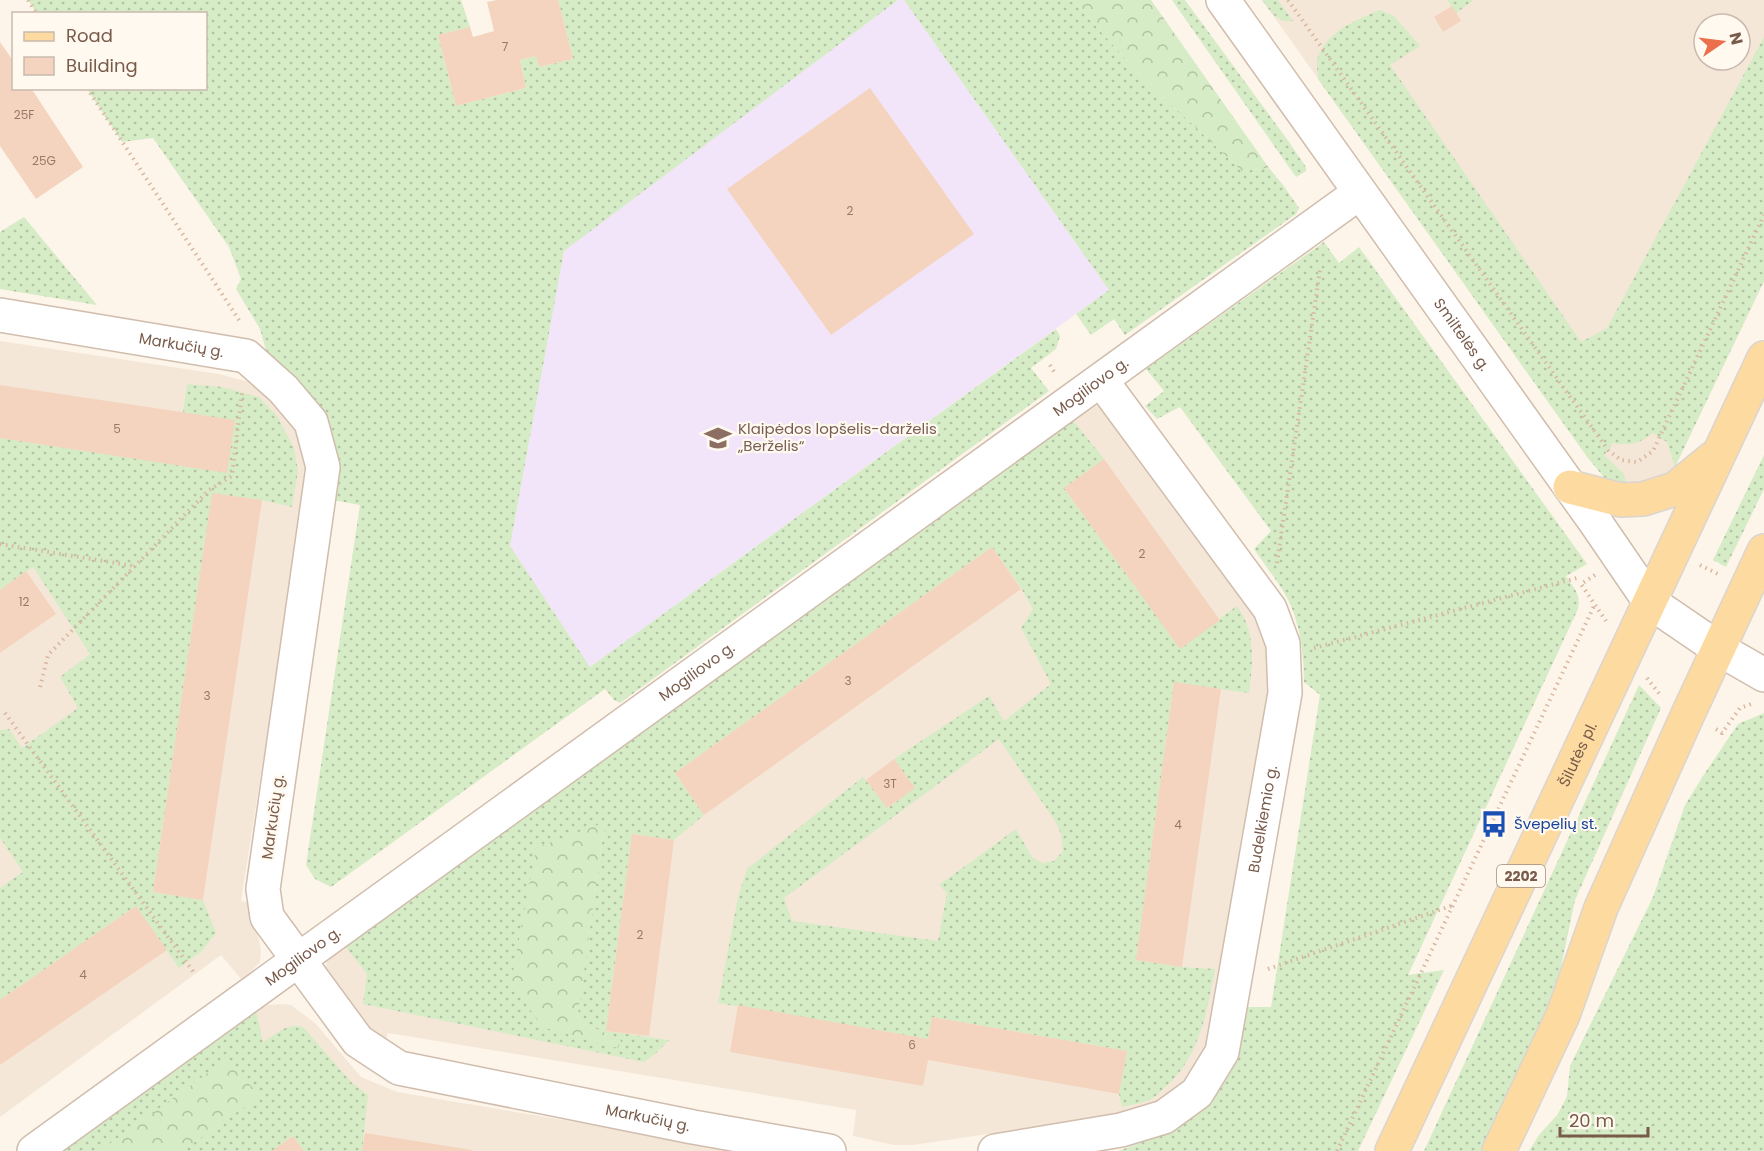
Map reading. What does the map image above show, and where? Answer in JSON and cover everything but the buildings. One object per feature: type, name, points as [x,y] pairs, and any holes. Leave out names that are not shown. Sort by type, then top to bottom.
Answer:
[{"type":"main road","name":"Šilutės pl.","points":[[1392,1151],[1764,358]]},
{"type":"main road","points":[[1570,487],[1621,500],[1643,499],[1675,489],[1719,453]]},
{"type":"main road","points":[[1498,1151],[1563,1015],[1601,908],[1764,550]]},
{"type":"street","name":"Smiltelės g.","points":[[1222,0],[1650,602],[1719,649],[1761,689]]},
{"type":"street","name":"Mogiliovo g.","points":[[34,1151],[1359,193]]},
{"type":"street","name":"Markučių g.","points":[[0,315],[246,356],[283,389],[311,422],[323,467],[263,889],[267,917],[358,1041],[399,1068],[693,1128],[829,1151]]},
{"type":"street","name":"Budelkiemio g.","points":[[994,1151],[1121,1130],[1164,1118],[1197,1093],[1222,1052],[1285,693],[1283,644],[1270,609],[1101,380]]},
{"type":"path","points":[[1288,0],[1608,450],[1622,460],[1636,462],[1653,451],[1764,215]]},
{"type":"path","points":[[40,687],[48,655],[209,490],[232,476],[246,356],[242,325],[88,90]]},
{"type":"path","points":[[1270,609],[1320,270]]},
{"type":"path","points":[[0,544],[135,566]]},
{"type":"path","points":[[1674,551],[1746,589]]},
{"type":"path","points":[[1284,656],[1577,578]]},
{"type":"path","points":[[1581,584],[1627,652],[1666,702],[1722,733],[1740,708],[1761,689]]},
{"type":"path","points":[[1336,1151],[1595,604]]},
{"type":"path","points":[[5,713],[195,974]]},
{"type":"path","points":[[1234,980],[1452,906]]},
{"type":"shaded area","name":"Klaipėdos lopšelis-darželis „Berželis“","points":[[898,0],[904,0],[1109,290],[590,667],[510,546],[564,250]]},
{"type":"shaded area","points":[[1262,0],[1764,0],[1764,281],[1675,467],[1669,475],[1626,490],[1588,458]]},
{"type":"shaded area","points":[[0,341],[219,374],[268,387],[301,432],[307,464],[300,524],[241,901],[251,903],[261,950],[260,962],[242,980],[221,955],[0,1117]]},
{"type":"shaded area","points":[[1090,406],[1100,406],[1265,625],[1272,679],[1211,1028],[1201,1059],[1188,1081],[1174,1095],[1138,1112],[913,1145],[894,1145],[853,1136],[856,1110],[388,1033],[384,1046],[330,995],[324,974],[328,959],[351,940]]},
{"type":"shaded area","points":[[268,1005],[291,1005],[315,1023],[361,1077],[397,1092],[748,1151],[60,1151],[253,1012]]},
{"type":"green space","points":[[28,0],[461,0],[470,27],[438,35],[456,106],[526,88],[520,60],[536,56],[539,67],[573,59],[558,0],[898,0],[564,251],[510,546],[590,667],[1056,329],[1060,336],[1056,349],[1031,368],[1049,391],[620,703],[614,700],[605,689],[331,887],[315,879],[306,865],[360,505],[333,500],[336,448],[319,411],[269,361],[260,329],[236,289],[241,279],[229,247],[153,138],[122,142],[88,90],[207,90],[207,12],[36,12]]},
{"type":"green space","points":[[904,0],[1067,0],[1078,5],[1153,87],[1242,171],[1269,168],[1299,208],[1296,214],[1125,335],[1114,319],[1091,335],[1076,314],[1109,290]]},
{"type":"green space","points":[[1067,0],[1151,0],[1269,168],[1242,171],[1136,70],[1078,5]]},
{"type":"green space","points":[[1172,0],[1185,0],[1289,142],[1306,167],[1306,171],[1296,177]]},
{"type":"green space","points":[[1262,0],[1278,0],[1293,21],[1279,18]]},
{"type":"green space","points":[[1447,0],[1474,0],[1456,13]]},
{"type":"green space","points":[[1380,10],[1394,16],[1420,46],[1390,65],[1581,342],[1607,328],[1745,72],[1752,72],[1752,59],[1764,37],[1764,281],[1675,467],[1667,442],[1653,433],[1634,443],[1613,443],[1604,455],[1623,473],[1630,489],[1612,487],[1588,458],[1318,79],[1317,60],[1321,50],[1342,28]]},
{"type":"green space","points":[[24,217],[97,305],[0,289],[0,232]]},
{"type":"green space","points":[[1324,242],[1339,263],[1359,247],[1587,564],[1566,576],[1578,595],[1578,609],[1408,975],[1444,970],[1358,1151],[1118,1151],[1176,1130],[1201,1109],[1245,1007],[1271,1007],[1320,695],[1304,682],[1300,638],[1291,606],[1279,584],[1254,549],[1271,531],[1180,407],[1157,419],[1145,406],[1164,391],[1146,369]]},
{"type":"green space","points":[[187,384],[222,387],[259,397],[277,416],[294,448],[298,471],[292,507],[262,500],[212,494],[153,892],[203,900],[216,933],[202,951],[179,968],[136,906],[0,1000],[0,888],[23,872],[0,838],[0,730],[9,729],[22,748],[78,708],[60,677],[90,654],[33,567],[0,590],[0,438],[227,472],[183,413]]},
{"type":"green space","points":[[1071,418],[1104,459],[1064,488],[1180,648],[1237,606],[1247,626],[1252,648],[1249,693],[1174,683],[1136,960],[1215,969],[1205,1018],[1193,1050],[1175,1077],[1146,1101],[1122,1107],[1119,1094],[1127,1051],[932,1017],[928,1039],[718,1003],[738,897],[747,869],[863,777],[888,808],[914,788],[894,759],[989,696],[1004,721],[1051,684],[1021,628],[1033,609],[992,547],[675,773],[704,815],[674,840],[632,834],[606,1031],[669,1040],[644,1062],[363,1004],[367,974],[345,946]],"holes":[[[999,739],[1055,821],[1061,834],[1063,851],[1054,861],[1042,863],[1032,857],[1016,829],[939,885],[947,893],[938,941],[792,921],[784,898]],[[605,823],[577,1020],[621,1041],[618,1048],[511,981]]]},
{"type":"green space","points":[[1764,455],[1764,489],[1726,567],[1713,560]]},
{"type":"green space","points":[[1639,685],[1661,708],[1575,900],[1554,1000],[1481,1151],[1424,1151]]},
{"type":"green space","points":[[1764,713],[1764,1151],[1529,1151],[1539,1135],[1558,1114],[1567,1096],[1570,1066],[1653,897],[1685,805],[1738,724]]},
{"type":"green space","points":[[605,822],[577,1019],[621,1041],[618,1048],[542,1027],[511,982],[536,848]]},
{"type":"green space","points":[[256,1011],[263,1042],[288,1027],[304,1028],[352,1083],[368,1095],[362,1151],[304,1151],[293,1136],[272,1151],[182,1151],[259,1096],[227,1059],[100,1151],[60,1151]]},
{"type":"green space","points":[[227,1059],[260,1096],[182,1151],[100,1151]]},
{"type":"place","name":"Klaipėdos lopšelis-darželis „Berželis“","points":[[718,438]]},
{"type":"place","name":"Švepelių st.","points":[[1494,824]]}]
